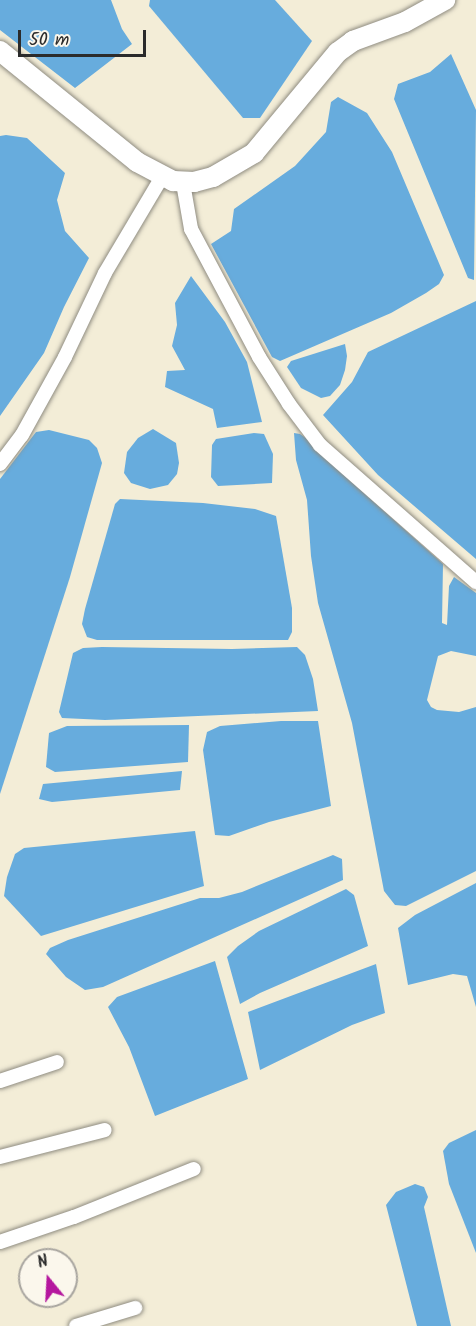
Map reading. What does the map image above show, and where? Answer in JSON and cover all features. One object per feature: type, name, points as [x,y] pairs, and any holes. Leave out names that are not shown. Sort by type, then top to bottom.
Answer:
[{"type":"main road","points":[[0,51],[137,162],[159,184],[185,197],[213,177],[254,153],[338,52],[353,41],[405,22],[445,0]]},
{"type":"street","points":[[0,464],[22,435],[65,357],[97,288],[159,184]]},
{"type":"street","points":[[185,197],[191,229],[259,357],[289,404],[320,445],[476,582]]},
{"type":"street","points":[[0,1081],[57,1062]]},
{"type":"street","points":[[0,1156],[105,1130]]},
{"type":"street","points":[[0,1242],[65,1221],[194,1169]]},
{"type":"street","points":[[76,1326],[135,1308]]},
{"type":"water","points":[[0,0],[111,0],[122,29],[132,44],[75,88],[0,30]]},
{"type":"water","points":[[150,0],[275,0],[312,41],[260,118],[243,118],[149,6]]},
{"type":"water","points":[[451,54],[476,110],[474,280],[468,278],[394,99],[398,84],[430,72]]},
{"type":"water","points":[[338,97],[367,113],[392,152],[444,275],[439,284],[391,313],[280,361],[272,357],[211,244],[231,231],[234,209],[295,166],[326,132],[331,102]]},
{"type":"water","points":[[0,136],[27,138],[65,173],[57,200],[65,231],[89,258],[44,353],[0,416]]},
{"type":"water","points":[[191,276],[225,322],[247,362],[262,422],[217,428],[213,409],[165,387],[167,371],[185,370],[172,346],[177,325],[175,303]]},
{"type":"water","points":[[476,301],[476,559],[378,475],[323,415],[352,382],[368,352]]},
{"type":"water","points":[[345,344],[347,356],[345,370],[340,385],[330,396],[321,398],[301,388],[287,367],[291,361]]},
{"type":"water","points":[[153,429],[176,443],[179,463],[177,474],[168,485],[150,489],[131,483],[124,473],[127,452],[138,438]]},
{"type":"water","points":[[49,430],[89,440],[97,448],[102,463],[70,577],[0,794],[0,479],[36,432]]},
{"type":"water","points":[[254,433],[264,434],[273,454],[272,483],[218,486],[211,477],[212,445],[216,439]]},
{"type":"water","points":[[294,433],[300,434],[313,443],[325,458],[443,564],[442,623],[447,625],[449,586],[454,577],[476,593],[476,656],[451,651],[438,656],[427,700],[431,707],[437,710],[459,712],[476,707],[476,871],[406,906],[395,905],[384,891],[352,723],[318,603],[311,556],[307,500],[296,460]]},
{"type":"water","points":[[120,499],[203,503],[255,509],[276,516],[292,608],[292,632],[288,640],[97,640],[87,637],[82,624],[85,609],[115,504]]},
{"type":"water","points":[[297,647],[305,655],[313,679],[318,711],[105,720],[62,718],[59,712],[73,653],[83,648],[232,649]]},
{"type":"water","points":[[281,721],[318,721],[331,806],[269,822],[229,836],[215,835],[203,750],[207,732],[220,726]]},
{"type":"water","points":[[189,725],[188,762],[55,772],[46,767],[49,733],[67,726]]},
{"type":"water","points":[[182,771],[180,790],[52,802],[39,799],[43,784]]},
{"type":"water","points":[[195,831],[204,886],[41,936],[4,896],[7,877],[15,854],[24,848]]},
{"type":"water","points":[[333,855],[342,859],[343,880],[103,987],[85,990],[66,977],[46,954],[50,948],[68,940],[200,898],[219,898],[242,892]]},
{"type":"water","points":[[476,883],[476,1007],[467,976],[453,974],[408,985],[398,928],[415,915]]},
{"type":"water","points":[[346,889],[354,895],[368,946],[240,1004],[227,957],[259,931]]},
{"type":"water","points":[[215,961],[248,1079],[155,1116],[129,1047],[108,1007],[117,997]]},
{"type":"water","points":[[376,964],[385,1013],[352,1025],[260,1070],[248,1012]]},
{"type":"water","points":[[476,1130],[476,1253],[449,1184],[443,1151],[449,1143]]},
{"type":"water","points":[[415,1184],[424,1187],[428,1197],[424,1207],[451,1326],[417,1326],[386,1205],[396,1192]]}]
